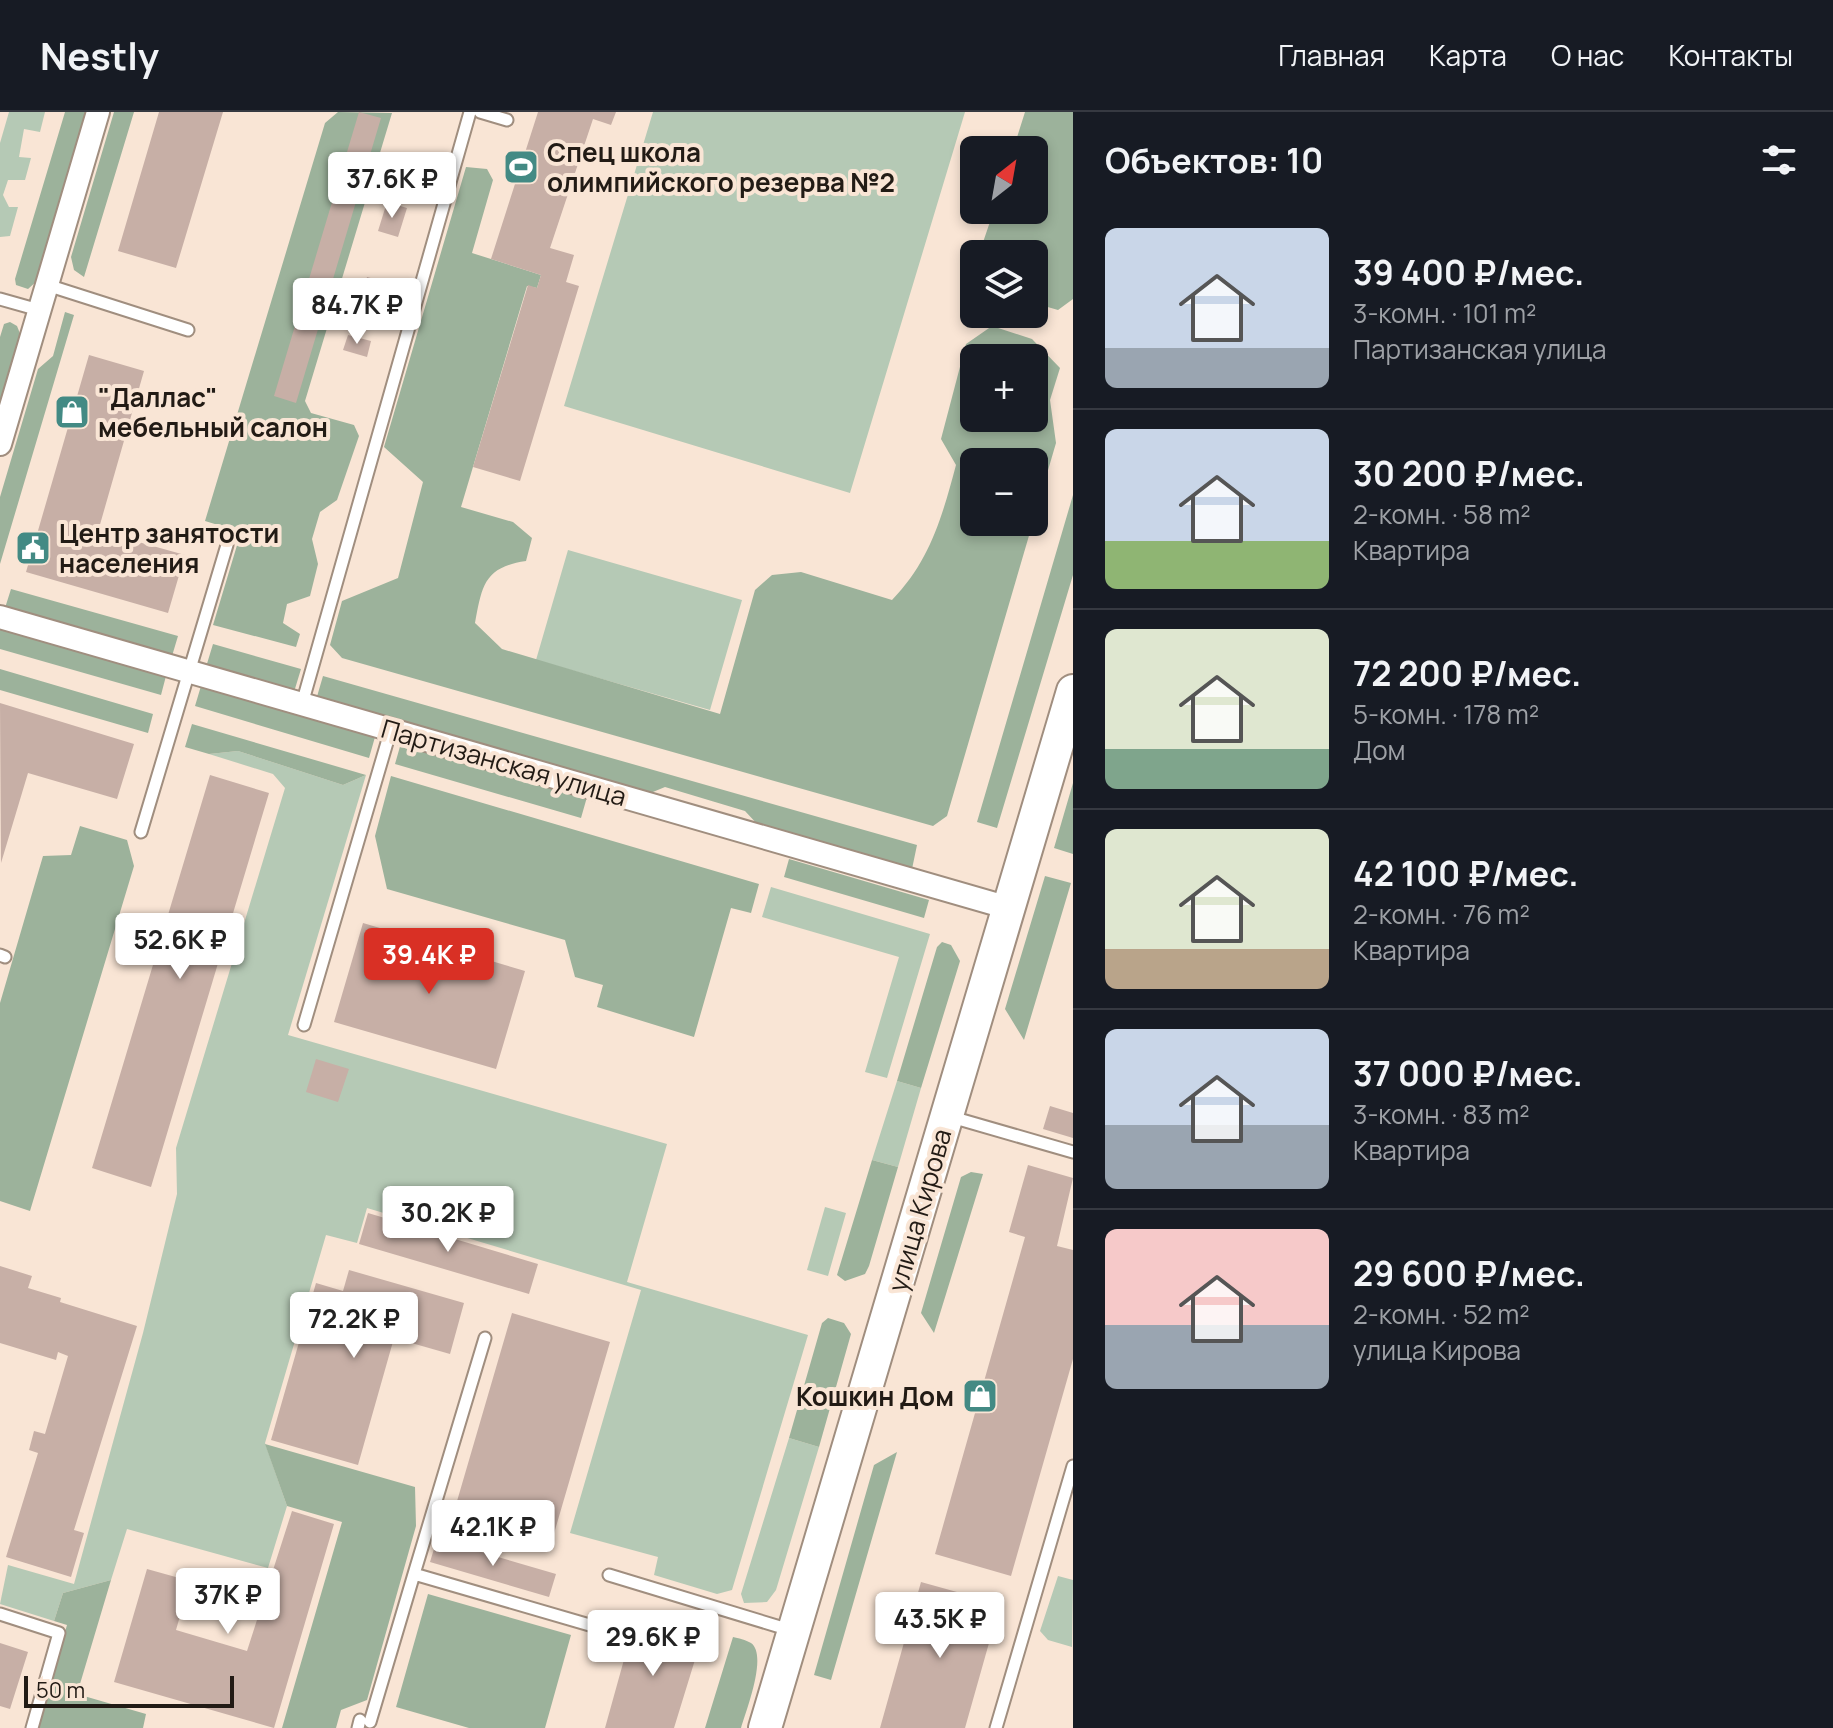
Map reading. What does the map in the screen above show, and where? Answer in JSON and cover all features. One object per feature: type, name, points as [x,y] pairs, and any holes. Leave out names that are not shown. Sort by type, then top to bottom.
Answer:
[{"type":"main road","name":"улица Кирова","points":[[765,1728],[1073,691]]},
{"type":"street","points":[[0,444],[98,112]]},
{"type":"street","name":"Партизанская улица","points":[[0,617],[1009,908]]},
{"type":"lane","points":[[302,704],[470,112]]},
{"type":"lane","points":[[480,112],[507,120]]},
{"type":"lane","points":[[47,285],[188,330]]},
{"type":"lane","points":[[0,299],[39,310]]},
{"type":"lane","points":[[141,832],[227,545]]},
{"type":"lane","points":[[304,1025],[391,729]]},
{"type":"lane","points":[[947,1116],[1073,1152]]},
{"type":"lane","points":[[363,1723],[414,1574],[485,1338]]},
{"type":"lane","points":[[996,1728],[1073,1466]]},
{"type":"lane","points":[[414,1574],[593,1626]]},
{"type":"lane","points":[[609,1575],[794,1631]]},
{"type":"lane","points":[[0,1614],[59,1633],[32,1728]]},
{"type":"green space","points":[[9,112],[45,112],[40,132],[24,129],[19,157],[31,158],[25,180],[8,180],[3,195],[9,207],[18,207],[10,236],[0,237],[0,143]]},
{"type":"green space","points":[[65,112],[87,112],[38,280],[28,289],[16,285],[15,279]]},
{"type":"green space","points":[[114,112],[134,112],[84,277],[74,270],[71,257]]},
{"type":"green space","points":[[338,112],[392,113],[305,401],[311,413],[354,425],[359,436],[337,500],[320,512],[312,539],[318,564],[310,596],[287,604],[283,623],[300,634],[296,647],[213,625],[241,532],[205,521],[325,123]]},
{"type":"green space","points":[[653,112],[965,112],[850,493],[564,406]]},
{"type":"green space","points":[[1025,112],[1073,112],[1073,299],[1058,310],[1048,307],[1048,240],[984,240],[989,224],[1048,224],[1048,136],[1017,136]]},
{"type":"green space","points":[[466,167],[487,169],[493,180],[472,253],[541,275],[537,288],[527,286],[461,507],[513,522],[532,538],[526,561],[493,573],[480,599],[475,623],[502,649],[720,714],[755,590],[772,575],[801,572],[892,600],[916,570],[940,520],[956,465],[941,439],[960,367],[960,432],[1048,432],[1048,356],[1060,368],[1050,400],[1056,443],[1048,470],[1048,448],[960,448],[960,536],[1029,536],[947,816],[933,826],[342,658],[330,645],[342,601],[398,578],[423,482],[384,447]]},
{"type":"green space","points":[[65,312],[74,315],[0,564],[0,497],[38,369],[53,356]]},
{"type":"green space","points":[[10,322],[17,326],[21,336],[0,409],[0,337],[4,324]]},
{"type":"green space","points":[[989,328],[1032,339],[1037,344],[966,344]]},
{"type":"green space","points":[[1073,495],[1073,575],[997,828],[977,822]]},
{"type":"green space","points":[[568,550],[742,600],[710,710],[536,660]]},
{"type":"green space","points":[[11,589],[178,636],[172,656],[5,608]]},
{"type":"green space","points":[[0,628],[166,676],[161,695],[0,649]]},
{"type":"green space","points":[[213,644],[301,669],[294,692],[206,667]]},
{"type":"green space","points":[[0,669],[153,714],[148,733],[0,690]]},
{"type":"green space","points":[[323,676],[917,845],[912,869],[759,826],[745,811],[665,787],[648,794],[316,700]]},
{"type":"green space","points":[[201,686],[375,737],[369,758],[195,706]]},
{"type":"green space","points":[[192,724],[366,775],[343,785],[238,751],[209,754],[185,747]]},
{"type":"green space","points":[[401,743],[587,797],[581,818],[395,764]]},
{"type":"green space","points":[[238,751],[343,785],[366,775],[288,1035],[667,1144],[627,1282],[808,1335],[732,1590],[717,1594],[654,1575],[658,1557],[570,1533],[641,1290],[367,1208],[357,1243],[326,1235],[265,1443],[287,1506],[268,1568],[127,1529],[111,1580],[63,1593],[54,1621],[0,1604],[8,1565],[74,1584],[143,1333],[177,1194],[176,1148],[285,788],[273,774],[209,754]]},
{"type":"green space","points":[[391,776],[759,884],[751,913],[731,908],[694,1037],[597,1007],[603,985],[575,977],[565,940],[387,889],[375,836]]},
{"type":"green space","points":[[1073,783],[1073,854],[1054,848]]},
{"type":"green space","points":[[80,826],[127,840],[134,866],[30,1211],[0,1201],[0,1003],[43,856],[71,855]]},
{"type":"green space","points":[[789,859],[929,900],[924,918],[784,877]]},
{"type":"green space","points":[[1045,876],[1071,883],[1024,1040],[1005,1009]]},
{"type":"green space","points":[[771,887],[930,934],[887,1078],[865,1072],[899,957],[762,917]]},
{"type":"green space","points":[[942,942],[951,945],[960,961],[921,1088],[897,1081],[937,947]]},
{"type":"green space","points":[[897,1081],[921,1088],[898,1167],[872,1160]]},
{"type":"green space","points":[[872,1160],[898,1167],[869,1266],[865,1274],[845,1281],[837,1275]]},
{"type":"green space","points":[[971,1172],[983,1174],[934,1333],[921,1313],[961,1177]]},
{"type":"green space","points":[[825,1207],[846,1213],[828,1276],[807,1270]]},
{"type":"green space","points":[[828,1318],[844,1323],[851,1334],[819,1447],[789,1438],[822,1323]]},
{"type":"green space","points":[[789,1438],[819,1447],[776,1590],[767,1602],[744,1603],[741,1594]]},
{"type":"green space","points":[[265,1444],[415,1487],[416,1526],[367,1700],[341,1710],[336,1728],[282,1728],[342,1522],[287,1506]]},
{"type":"green space","points":[[897,1452],[831,1680],[814,1675],[874,1465]]},
{"type":"green space","points":[[1058,1576],[1073,1580],[1072,1647],[1048,1640],[1040,1631]]},
{"type":"green space","points":[[111,1580],[77,1694],[146,1714],[143,1728],[37,1728],[67,1625],[54,1621],[63,1593]]},
{"type":"green space","points":[[428,1594],[571,1635],[545,1728],[469,1728],[396,1707]]},
{"type":"green space","points":[[733,1637],[751,1643],[756,1649],[757,1671],[747,1709],[741,1728],[705,1728]]},
{"type":"building","points":[[159,112],[223,112],[176,268],[118,251]]},
{"type":"building","points":[[359,112],[381,118],[296,403],[274,396]]},
{"type":"building","points":[[538,112],[616,112],[611,125],[593,119],[550,248],[574,255],[566,282],[579,286],[520,481],[473,467],[528,285],[537,288],[541,275],[491,259]]},
{"type":"building","points":[[387,202],[407,208],[398,237],[378,231]]},
{"type":"building","points":[[367,277],[385,282],[381,298],[363,292]]},
{"type":"building","points":[[348,335],[371,341],[367,357],[343,350]]},
{"type":"building","points":[[89,355],[144,371],[97,535],[109,538],[110,534],[185,555],[168,613],[26,572]]},
{"type":"building","points":[[0,703],[134,744],[117,799],[28,773],[1,863]]},
{"type":"building","points":[[210,775],[269,793],[151,1187],[92,1168]]},
{"type":"building","points":[[363,923],[525,971],[496,1069],[334,1022]]},
{"type":"building","points":[[316,1059],[349,1069],[338,1102],[306,1092]]},
{"type":"building","points":[[1050,1106],[1073,1113],[1073,1138],[1043,1129]]},
{"type":"building","points":[[1028,1165],[1073,1178],[1057,1246],[1073,1250],[1073,1359],[1011,1576],[935,1554],[1025,1237],[1009,1232]]},
{"type":"building","points":[[368,1213],[538,1264],[529,1294],[359,1244]]},
{"type":"building","points":[[0,1266],[32,1276],[28,1288],[61,1298],[60,1302],[137,1326],[74,1530],[84,1533],[71,1577],[6,1557],[38,1453],[29,1450],[34,1431],[45,1434],[68,1356],[58,1352],[56,1360],[0,1343]]},
{"type":"building","points":[[349,1270],[464,1303],[450,1354],[394,1338],[358,1465],[271,1440],[316,1283],[343,1291]]},
{"type":"building","points":[[512,1313],[610,1342],[553,1537],[455,1508]]},
{"type":"building","points":[[292,1511],[334,1524],[274,1728],[114,1682],[147,1569],[190,1581],[176,1630],[247,1651]]},
{"type":"building","points":[[437,1539],[556,1574],[549,1597],[430,1562]]},
{"type":"building","points":[[921,1582],[1000,1604],[965,1728],[880,1728]]},
{"type":"building","points":[[635,1620],[702,1637],[674,1728],[605,1728]]},
{"type":"building","points":[[0,1643],[28,1652],[10,1709],[0,1706]]},
{"type":"place","name":"Спец школа олимпийского резерва №2","points":[[521,167]]},
{"type":"place","name":"\"Даллас\" мебельный салон","points":[[72,412]]},
{"type":"place","name":"Центр занятости населения","points":[[33,548]]},
{"type":"place","name":"Кошкин Дом","points":[[980,1396]]}]
